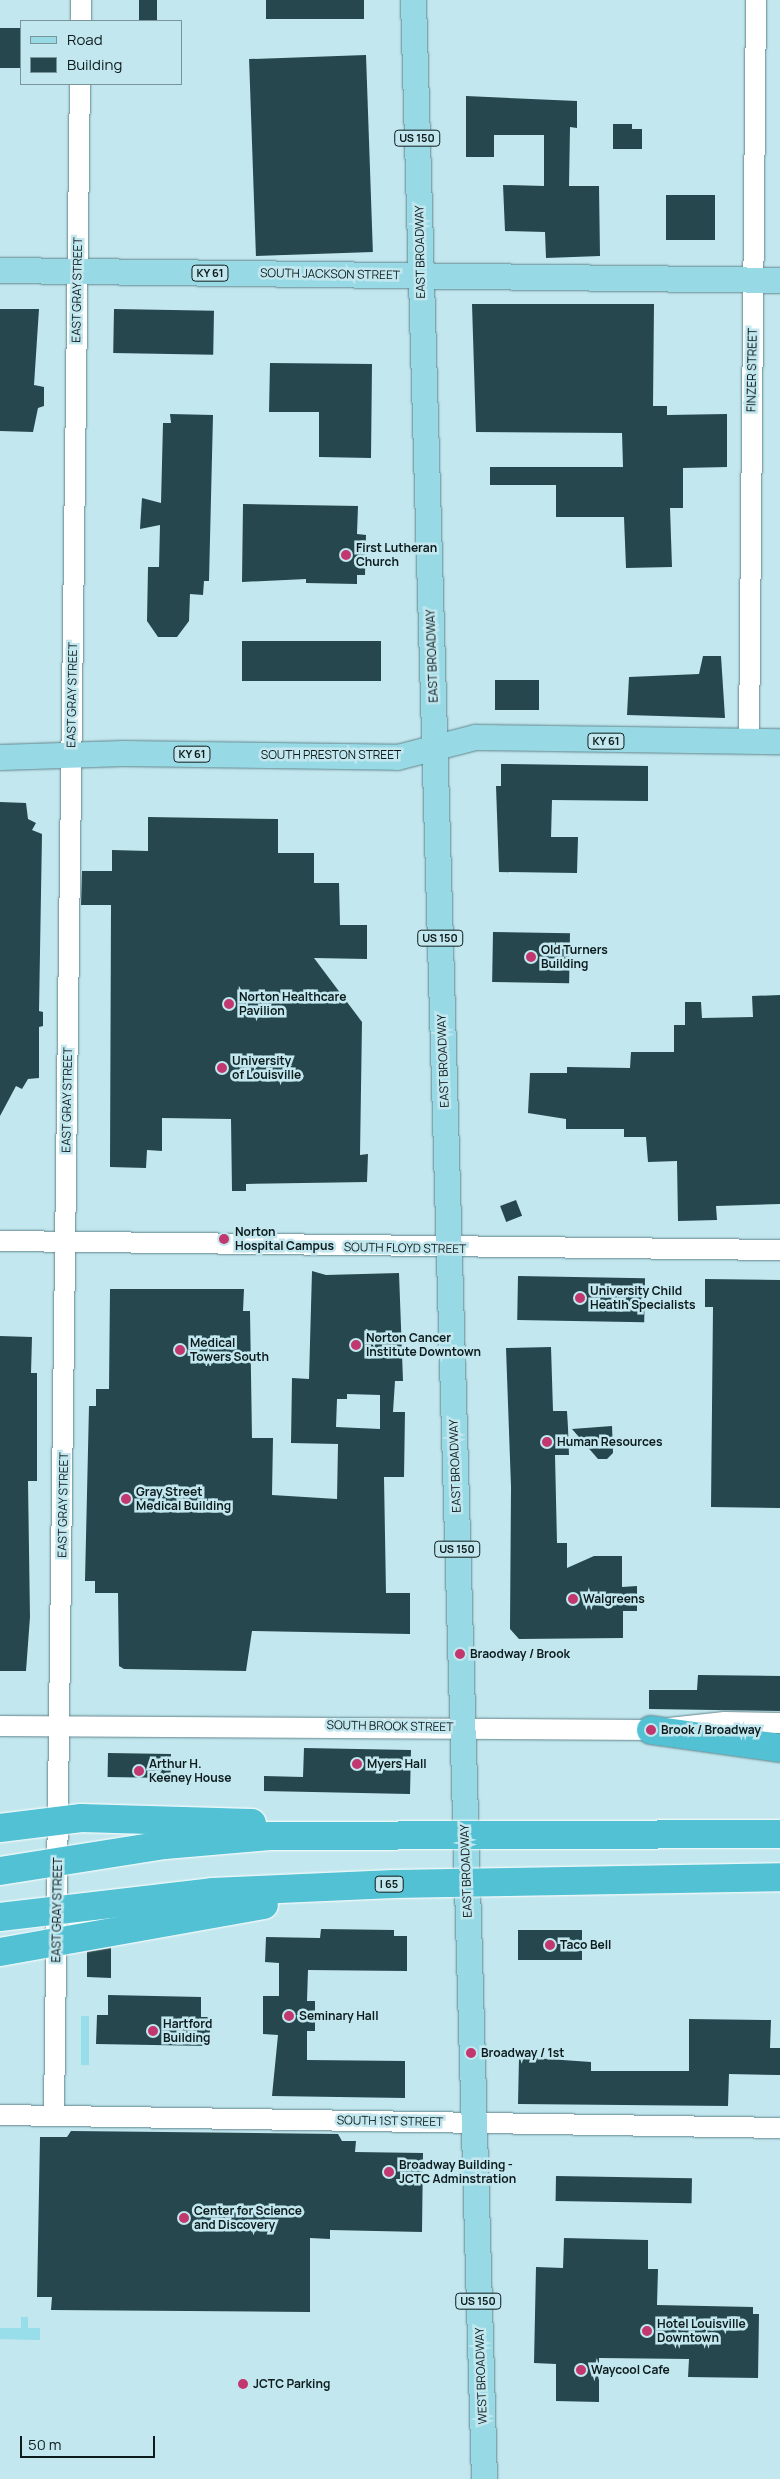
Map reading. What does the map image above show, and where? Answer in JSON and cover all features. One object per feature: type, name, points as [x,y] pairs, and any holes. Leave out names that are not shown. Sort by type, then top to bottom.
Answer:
[{"type":"highway","points":[[651,1730],[780,1748]]},
{"type":"highway","points":[[0,1828],[123,1818],[431,1835]]},
{"type":"highway","points":[[0,1871],[215,1840],[431,1835],[780,1834]]},
{"type":"highway","name":"I 65","points":[[0,1917],[212,1892],[394,1884],[780,1877]]},
{"type":"highway","points":[[0,1952],[394,1884]]},
{"type":"main road","name":"EAST BROADWAY","points":[[414,0],[473,2122]]},
{"type":"main road","name":"SOUTH JACKSON STREET","points":[[0,270],[780,280]]},
{"type":"main road","name":"SOUTH PRESTON STREET","points":[[0,757],[71,758],[123,753],[397,757],[475,737],[780,741]]},
{"type":"main road","name":"WEST BROADWAY","points":[[473,2122],[484,2479]]},
{"type":"street","points":[[81,0],[81,20]]},
{"type":"street","name":"FINZER STREET","points":[[749,740],[756,0]]},
{"type":"street","name":"EAST GRAY STREET","points":[[54,2116],[80,85]]},
{"type":"street","name":"SOUTH FLOYD STREET","points":[[0,1241],[448,1248],[780,1250]]},
{"type":"street","name":"SOUTH BROOK STREET","points":[[0,1726],[651,1730],[725,1722],[780,1723]]},
{"type":"street","name":"SOUTH 1ST STREET","points":[[0,2115],[780,2128]]},
{"type":"shaded area","points":[[81,2016],[89,2016],[89,2065],[81,2065]]},
{"type":"shaded area","points":[[21,2317],[28,2317],[28,2328],[40,2328],[40,2340],[0,2339],[0,2328],[21,2328]]},
{"type":"building","points":[[139,0],[157,0],[157,20],[139,20]]},
{"type":"building","points":[[266,0],[364,0],[364,19],[266,19]]},
{"type":"building","points":[[0,28],[20,28],[20,68],[0,68]]},
{"type":"building","points":[[366,55],[373,252],[256,256],[249,59]]},
{"type":"building","points":[[466,96],[577,101],[577,128],[570,127],[569,186],[599,186],[600,256],[546,258],[545,232],[505,231],[503,185],[544,186],[544,135],[494,135],[494,157],[466,157]]},
{"type":"building","points":[[613,124],[632,124],[632,129],[642,129],[642,149],[613,149]]},
{"type":"building","points":[[666,195],[715,195],[715,240],[666,240]]},
{"type":"building","points":[[472,304],[654,304],[653,406],[667,406],[667,415],[727,414],[727,467],[683,468],[683,508],[670,508],[672,567],[626,568],[624,517],[556,517],[556,485],[490,485],[490,467],[623,467],[622,433],[476,432]]},
{"type":"building","points":[[0,309],[39,309],[34,385],[44,387],[44,406],[38,408],[33,432],[0,431]]},
{"type":"building","points":[[114,309],[214,311],[213,355],[113,353]]},
{"type":"building","points":[[270,363],[372,364],[371,458],[319,457],[319,412],[269,412]]},
{"type":"building","points":[[170,414],[213,415],[209,581],[204,581],[203,595],[190,594],[189,621],[177,637],[158,637],[147,621],[148,567],[159,567],[160,525],[140,529],[142,498],[161,503],[163,423],[171,423]]},
{"type":"building","points":[[243,504],[358,506],[357,534],[366,535],[365,575],[357,575],[357,584],[306,583],[306,579],[242,582]]},
{"type":"building","points":[[242,641],[381,641],[381,681],[242,681]]},
{"type":"building","points":[[703,656],[721,656],[725,718],[627,715],[629,677],[699,674]]},
{"type":"building","points":[[495,680],[539,680],[539,710],[495,710]]},
{"type":"building","points":[[501,764],[648,766],[648,801],[552,800],[551,837],[578,837],[577,873],[499,872],[496,786],[501,786]]},
{"type":"building","points":[[0,802],[26,803],[28,819],[36,823],[32,830],[42,834],[39,1011],[43,1012],[43,1026],[39,1027],[39,1078],[28,1079],[22,1089],[16,1086],[0,1116]]},
{"type":"building","name":"Norton Healthcare Pavilion","points":[[148,817],[278,819],[278,853],[314,853],[314,883],[339,883],[340,925],[367,925],[367,959],[314,958],[362,1022],[360,1155],[368,1154],[367,1182],[246,1184],[246,1191],[232,1191],[231,1119],[162,1118],[162,1151],[147,1150],[146,1168],[110,1167],[111,905],[81,905],[82,871],[112,871],[112,850],[148,851]]},
{"type":"building","name":"Old Turners Building","points":[[493,932],[570,933],[569,983],[492,982]]},
{"type":"building","points":[[780,995],[780,1204],[716,1206],[717,1220],[678,1221],[677,1161],[648,1162],[646,1137],[624,1137],[624,1129],[566,1129],[566,1119],[528,1113],[530,1073],[567,1073],[567,1067],[630,1068],[631,1052],[674,1052],[674,1025],[685,1025],[685,1002],[701,1002],[702,1018],[753,1017],[752,996]]},
{"type":"building","points":[[516,1200],[522,1216],[506,1222],[500,1206]]},
{"type":"building","points":[[312,1271],[326,1275],[399,1273],[403,1381],[395,1381],[393,1412],[405,1412],[404,1477],[384,1477],[386,1593],[410,1593],[410,1634],[252,1631],[246,1671],[124,1669],[119,1666],[118,1593],[95,1593],[95,1581],[85,1581],[89,1406],[96,1406],[96,1389],[109,1389],[110,1289],[244,1289],[243,1311],[250,1311],[252,1438],[273,1438],[272,1495],[337,1499],[338,1444],[291,1443],[292,1378],[309,1379]],"holes":[[[347,1394],[380,1395],[380,1429],[336,1427],[337,1399],[347,1399]]]},
{"type":"building","name":"University Child Heatlh Specialists","points":[[518,1276],[645,1278],[644,1322],[517,1320]]},
{"type":"building","points":[[705,1279],[780,1280],[780,1508],[711,1507],[713,1307],[705,1307]]},
{"type":"building","points":[[0,1336],[32,1337],[31,1373],[37,1373],[37,1481],[28,1481],[30,1617],[26,1671],[0,1671]]},
{"type":"building","points":[[551,1347],[553,1411],[567,1411],[569,1455],[555,1455],[557,1543],[567,1543],[567,1568],[594,1556],[622,1556],[622,1587],[637,1586],[637,1611],[623,1611],[623,1638],[519,1639],[510,1629],[511,1487],[506,1348]]},
{"type":"building","points":[[612,1426],[613,1453],[607,1459],[598,1459],[572,1429]]},
{"type":"building","points":[[698,1675],[780,1676],[780,1711],[649,1709],[649,1690],[697,1690]]},
{"type":"building","name":"Myers Hall","points":[[304,1748],[411,1750],[410,1794],[264,1791],[264,1776],[303,1777]]},
{"type":"building","name":"Arthur H. Keeney House","points":[[108,1753],[171,1754],[171,1778],[108,1777]]},
{"type":"building","name":"Seminary Hall","points":[[321,1929],[394,1930],[394,1936],[407,1936],[407,1971],[308,1970],[307,2001],[315,2001],[315,2031],[307,2031],[307,2060],[405,2061],[405,2098],[272,2096],[278,2035],[263,2034],[263,1996],[279,1996],[279,1963],[265,1962],[266,1937],[320,1938]]},
{"type":"building","name":"Taco Bell","points":[[518,1930],[582,1930],[582,1960],[518,1960]]},
{"type":"building","points":[[111,1948],[111,1978],[87,1977],[87,1952]]},
{"type":"building","name":"Hartford Building","points":[[108,1995],[201,1997],[201,2017],[210,2017],[210,2046],[96,2044],[97,2015],[108,2015]]},
{"type":"building","points":[[689,2019],[771,2020],[770,2048],[780,2048],[780,2075],[729,2074],[728,2106],[518,2104],[519,2057],[591,2062],[591,2071],[689,2071]]},
{"type":"building","name":"Center for Science and Discovery","points":[[71,2131],[338,2134],[342,2141],[356,2141],[355,2152],[423,2153],[422,2232],[330,2230],[330,2239],[310,2238],[310,2312],[51,2310],[52,2297],[37,2297],[40,2137],[67,2137]]},
{"type":"building","points":[[556,2176],[692,2178],[692,2203],[556,2201]]},
{"type":"building","name":"Hotel Louisville Downtown","points":[[564,2238],[648,2240],[648,2269],[658,2269],[657,2305],[753,2307],[753,2314],[759,2314],[758,2378],[688,2377],[689,2359],[599,2358],[599,2402],[556,2401],[556,2364],[534,2363],[536,2267],[563,2268]]},
{"type":"place","name":"First Lutheran Church","points":[[346,555]]},
{"type":"place","name":"Old Turners Building","points":[[531,957]]},
{"type":"place","name":"Norton Healthcare Pavilion","points":[[229,1004]]},
{"type":"place","name":"University of Louisville","points":[[222,1068]]},
{"type":"place","name":"Norton Hospital Campus","points":[[224,1239]]},
{"type":"place","name":"University Child Heatlh Specialists","points":[[580,1298]]},
{"type":"place","name":"Norton Cancer Institute Downtown","points":[[356,1345]]},
{"type":"place","name":"Medical Towers South","points":[[180,1350]]},
{"type":"place","name":"Human Resources","points":[[547,1442]]},
{"type":"place","name":"Gray Street Medical Building","points":[[126,1499]]},
{"type":"place","name":"Walgreens","points":[[573,1599]]},
{"type":"place","name":"Braodway / Brook","points":[[460,1654]]},
{"type":"place","name":"Brook / Broadway","points":[[651,1730]]},
{"type":"place","name":"Myers Hall","points":[[357,1764]]},
{"type":"place","name":"Arthur H. Keeney House","points":[[139,1771]]},
{"type":"place","name":"Taco Bell","points":[[550,1945]]},
{"type":"place","name":"Seminary Hall","points":[[289,2016]]},
{"type":"place","name":"Hartford Building","points":[[153,2031]]},
{"type":"place","name":"Broadway / 1st","points":[[471,2053]]},
{"type":"place","name":"Broadway Building - JCTC Adminstration","points":[[389,2172]]},
{"type":"place","name":"Center for Science and Discovery","points":[[184,2218]]},
{"type":"place","name":"Hotel Louisville Downtown","points":[[647,2331]]},
{"type":"place","name":"Waycool Cafe","points":[[581,2370]]},
{"type":"place","name":"JCTC Parking","points":[[243,2384]]}]
